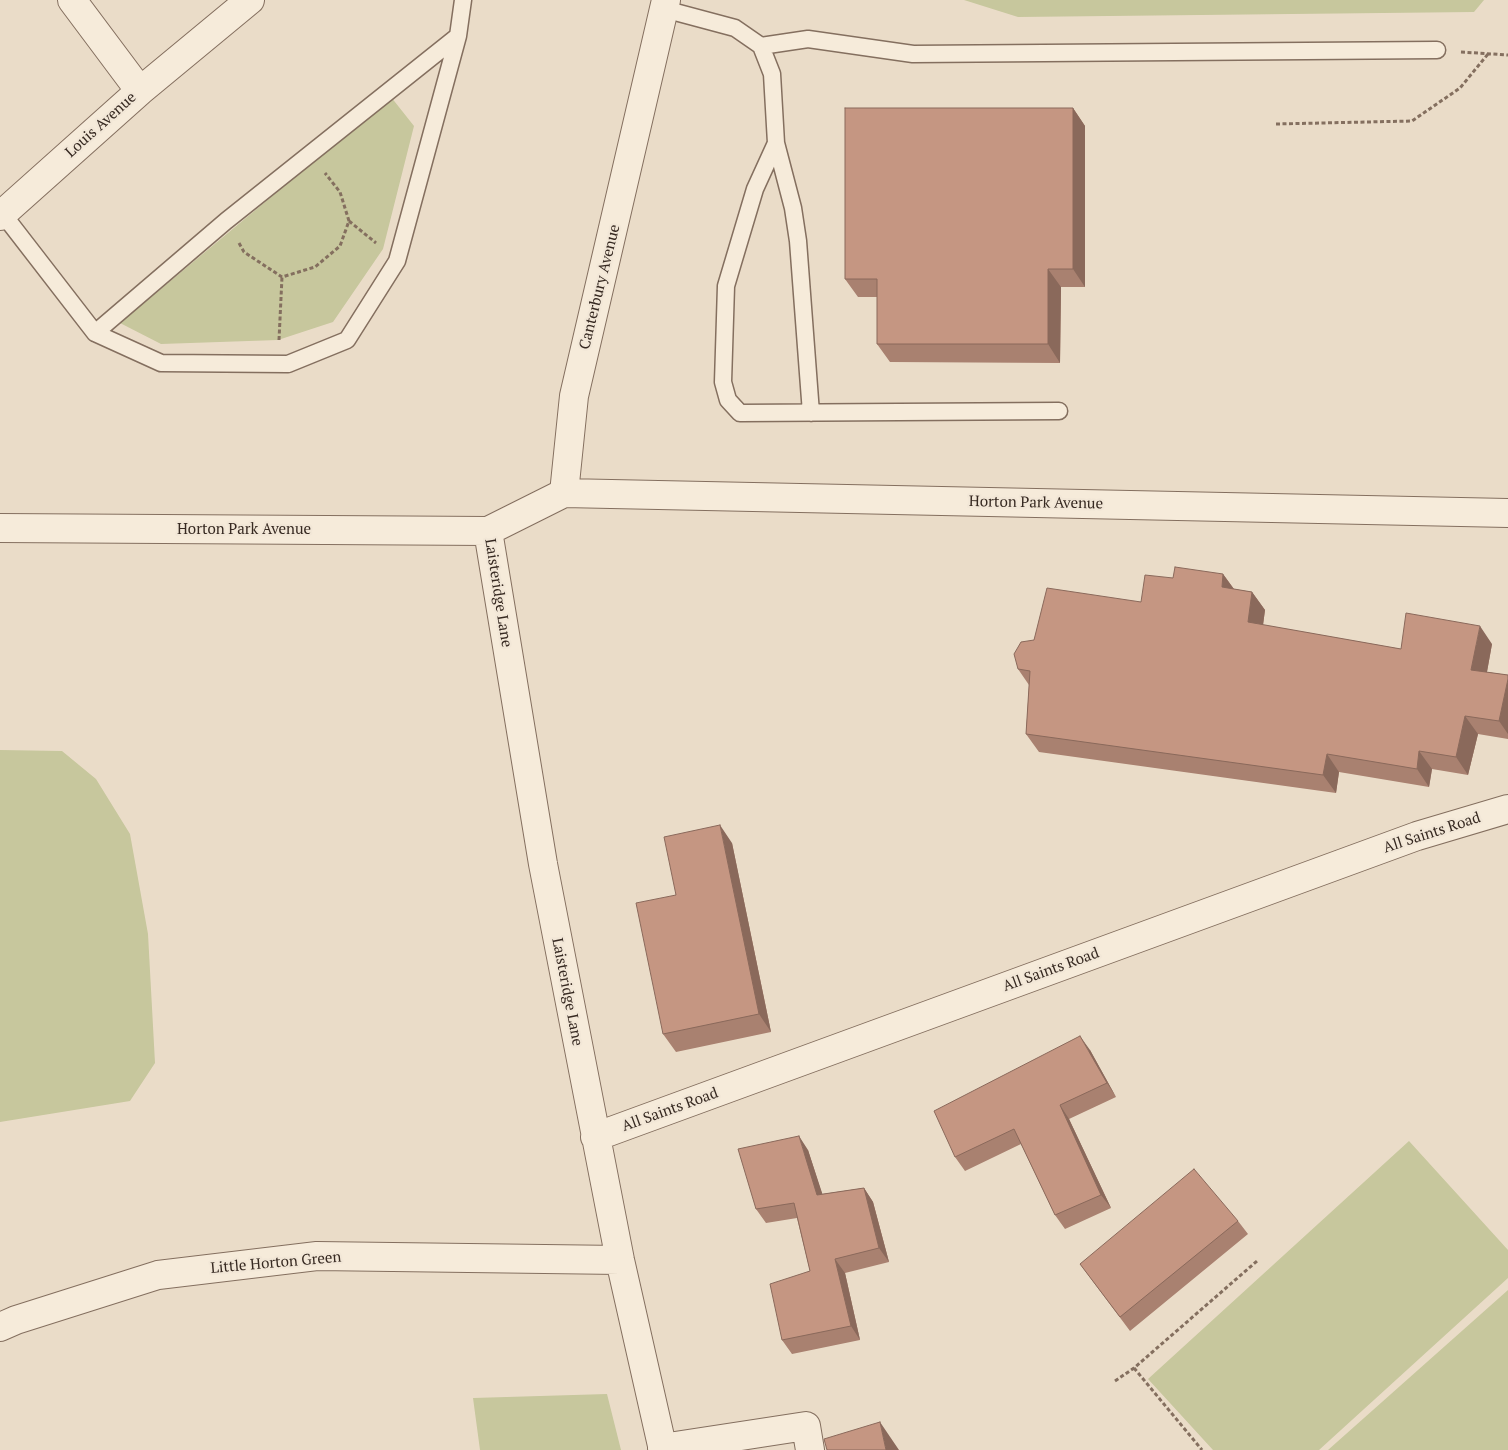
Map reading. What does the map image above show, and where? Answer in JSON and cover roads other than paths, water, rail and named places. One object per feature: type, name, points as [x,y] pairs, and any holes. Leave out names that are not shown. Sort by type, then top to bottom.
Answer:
[{"type":"street","name":"Louis Avenue","points":[[1,215],[140,91],[72,0]]},
{"type":"street","points":[[140,91],[250,0]]},
{"type":"street","name":"Canterbury Avenue","points":[[564,493],[574,396],[665,4]]},
{"type":"street","points":[[488,532],[564,493]]},
{"type":"street","name":"Horton Park Avenue","points":[[564,493],[1508,513]]},
{"type":"street","name":"Horton Park Avenue","points":[[0,528],[488,532]]},
{"type":"street","name":"Laisteridge Lane","points":[[488,532],[543,864],[595,1137],[620,1260],[663,1449]]},
{"type":"street","name":"All Saints Road","points":[[595,1137],[1417,836],[1508,809]]},
{"type":"street","name":"Little Horton Green","points":[[5,1318],[158,1275],[317,1256],[620,1260]]},
{"type":"street","points":[[663,1449],[806,1426],[810,1450]]},
{"type":"lane","points":[[1,215],[95,333],[161,363],[288,364],[347,340],[397,261],[458,36],[463,0]]},
{"type":"lane","points":[[665,4],[735,28],[761,46],[772,74],[776,143],[793,208],[798,241],[811,413]]},
{"type":"lane","points":[[95,333],[226,221],[458,36]]},
{"type":"lane","points":[[761,46],[808,39],[913,54],[1437,50]]},
{"type":"lane","points":[[776,143],[755,189],[726,286],[723,382],[728,400],[740,413],[1059,411]]}]
